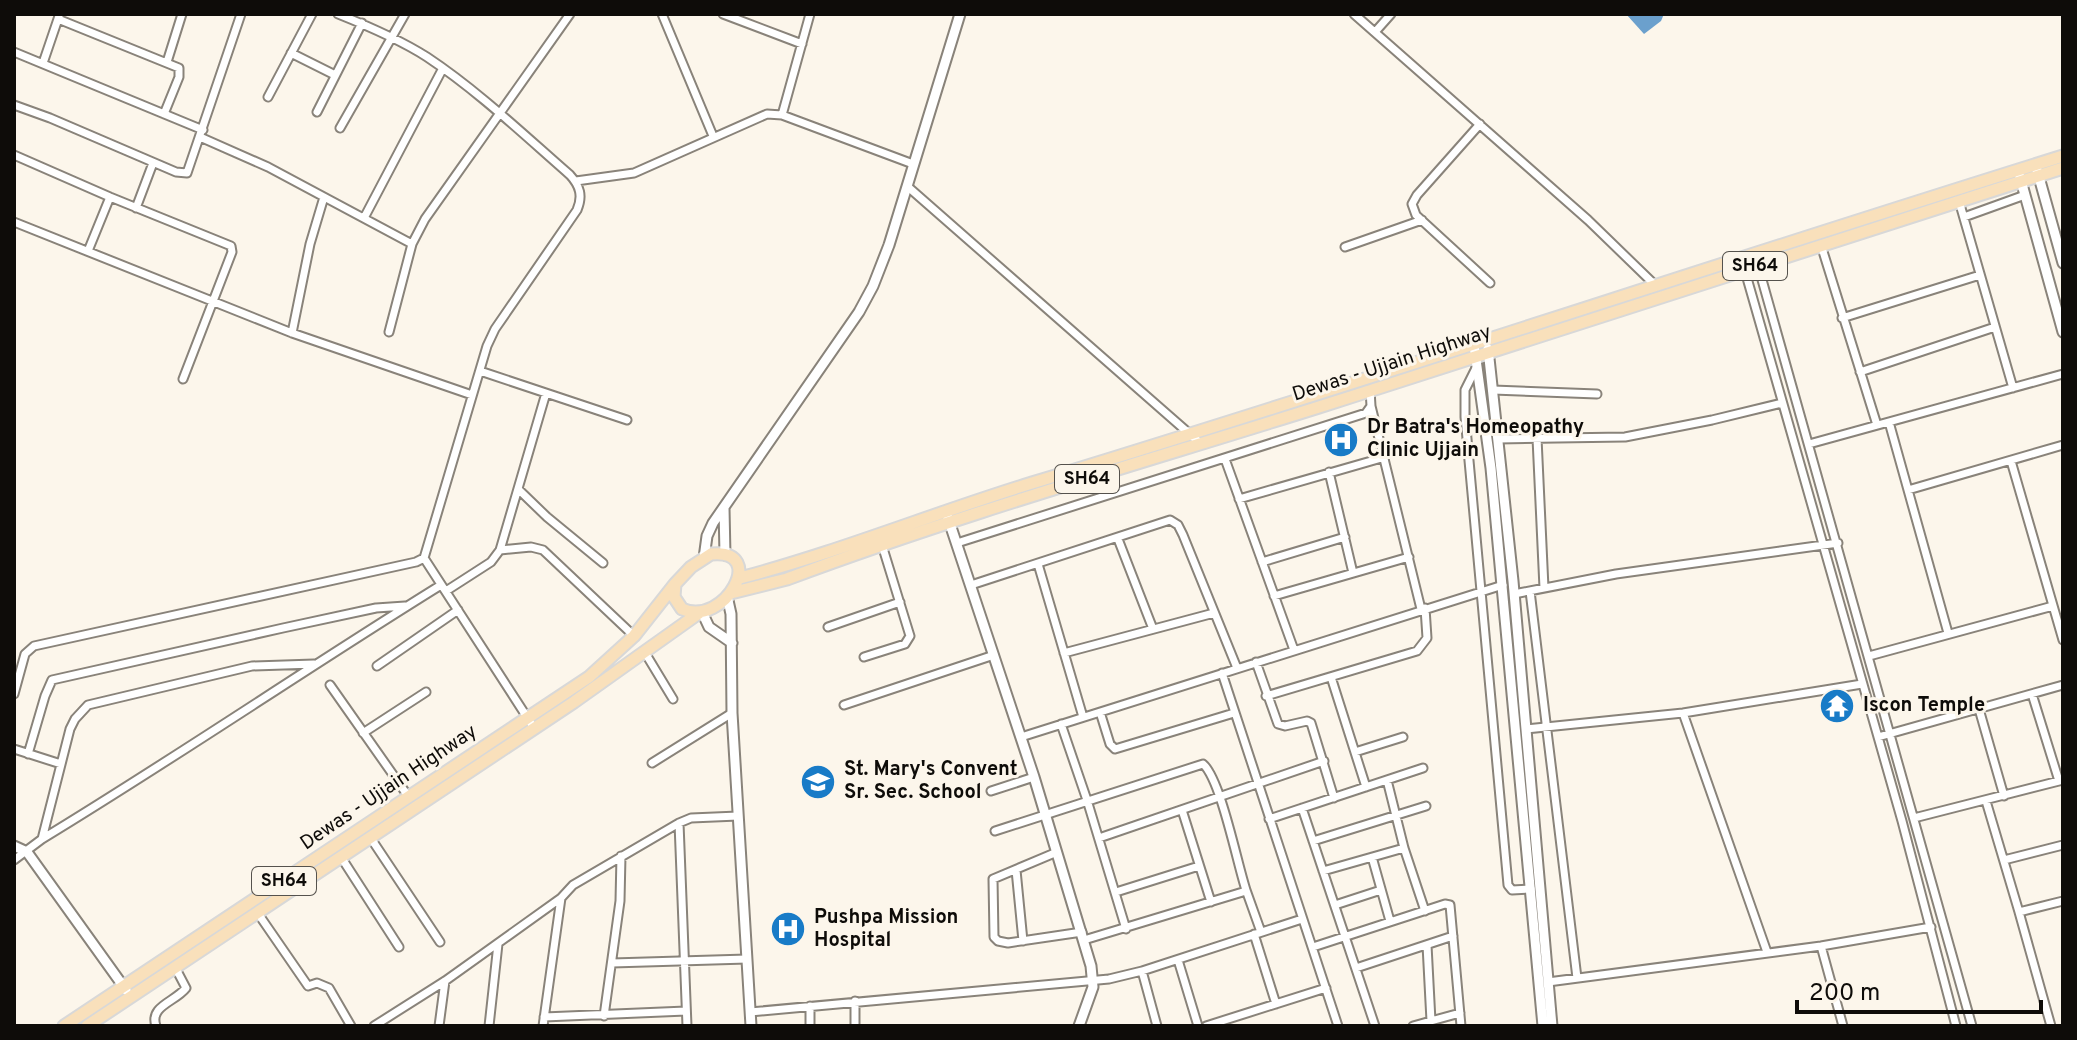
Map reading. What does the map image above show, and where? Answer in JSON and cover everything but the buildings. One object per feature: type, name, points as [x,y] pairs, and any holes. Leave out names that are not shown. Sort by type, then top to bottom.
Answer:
[{"type":"main road","name":"Dewas - Ujjain Highway","points":[[87,1026],[128,992],[408,796],[611,677],[700,612],[729,595],[787,579],[882,545],[1370,390],[1540,330],[1655,285],[1755,252],[2037,170],[2063,156]]},
{"type":"main road","name":"Dewas - Ujjain Highway","points":[[2037,170],[2063,168]]},
{"type":"main road","name":"Dewas - Ujjain Highway","points":[[1540,330],[1959,201],[2020,175]]},
{"type":"main road","name":"Dewas - Ujjain Highway","points":[[729,595],[740,578],[807,559],[946,511],[1189,434],[1480,352]]},
{"type":"main road","points":[[704,558],[711,554],[725,555],[737,565],[740,578]]},
{"type":"main road","name":"Dewas - Ujjain Highway","points":[[64,1026],[175,967],[370,837],[530,722],[589,677],[634,636],[681,576],[704,558]]},
{"type":"main road","points":[[675,584],[673,591],[677,604],[689,612],[700,612]]},
{"type":"street","points":[[167,62],[182,14]]},
{"type":"street","points":[[14,105],[153,163],[187,173],[241,14]]},
{"type":"street","points":[[268,97],[312,14]]},
{"type":"street","points":[[340,128],[405,14]]},
{"type":"street","points":[[389,332],[412,244],[425,219],[570,14]]},
{"type":"street","points":[[662,14],[713,136]]},
{"type":"street","points":[[723,14],[802,44]]},
{"type":"street","points":[[752,25],[756,14]]},
{"type":"street","points":[[782,115],[810,14]]},
{"type":"street","points":[[704,558],[707,536],[724,508],[859,312],[885,255],[960,14]]},
{"type":"street","points":[[1354,14],[1588,220],[1655,285]]},
{"type":"street","points":[[1375,32],[1391,14]]},
{"type":"street","points":[[14,694],[25,654],[34,646],[424,558],[487,346],[495,329],[581,200],[576,181],[443,68],[391,37],[341,15]]},
{"type":"street","points":[[43,63],[59,16],[179,68],[164,114]]},
{"type":"street","points":[[317,112],[362,23]]},
{"type":"street","points":[[14,52],[164,114],[412,244]]},
{"type":"street","points":[[291,53],[335,75]]},
{"type":"street","points":[[364,218],[443,68]]},
{"type":"street","points":[[576,181],[616,178],[634,173],[767,114],[782,115],[913,164]]},
{"type":"street","points":[[1480,124],[1414,199],[1413,210],[1490,283]]},
{"type":"street","points":[[14,155],[231,246],[232,252],[214,303],[183,379]]},
{"type":"street","points":[[136,208],[153,163]]},
{"type":"street","points":[[2037,170],[2063,263]]},
{"type":"street","points":[[2020,175],[2063,332]]},
{"type":"street","points":[[907,186],[1200,443]]},
{"type":"street","points":[[1964,217],[2025,195]]},
{"type":"street","points":[[88,251],[110,197]]},
{"type":"street","points":[[292,333],[310,244],[324,197]]},
{"type":"street","points":[[1959,201],[2013,388]]},
{"type":"street","points":[[1345,247],[1422,220]]},
{"type":"street","points":[[14,222],[292,333],[472,395]]},
{"type":"street","points":[[1821,245],[1877,425]]},
{"type":"street","points":[[1755,252],[1972,1026]]},
{"type":"street","points":[[1741,257],[1878,737],[1956,1026]]},
{"type":"street","points":[[1842,318],[1980,275]]},
{"type":"street","points":[[1860,372],[1995,327]]},
{"type":"street","points":[[1480,352],[1493,390],[1526,729],[1535,870],[1531,889],[1545,1019],[1552,1026]]},
{"type":"street","points":[[1480,352],[1502,585],[1548,982],[1545,1019]]},
{"type":"street","points":[[1480,352],[1465,390],[1465,417],[1508,887],[1512,890],[1531,889]]},
{"type":"street","points":[[480,371],[627,420]]},
{"type":"street","points":[[1809,444],[2063,374]]},
{"type":"street","points":[[1266,696],[1421,649],[1428,632],[1371,406],[1370,390]]},
{"type":"street","points":[[1493,390],[1597,394]]},
{"type":"street","points":[[14,860],[314,664],[407,606],[491,562],[500,550],[546,393]]},
{"type":"street","points":[[1498,439],[1625,437],[1782,403]]},
{"type":"street","points":[[957,543],[1366,413],[1371,406]]},
{"type":"street","points":[[1889,422],[1948,633]]},
{"type":"street","points":[[1537,438],[1544,588]]},
{"type":"street","points":[[1908,490],[2063,445]]},
{"type":"street","points":[[1239,499],[1385,457]]},
{"type":"street","points":[[1225,459],[1294,650]]},
{"type":"street","points":[[2011,461],[2063,640]]},
{"type":"street","points":[[1329,472],[1353,573]]},
{"type":"street","points":[[518,489],[603,563]]},
{"type":"street","points":[[724,508],[725,555]]},
{"type":"street","points":[[946,511],[1083,936],[1093,980],[1090,999],[1079,1026]]},
{"type":"street","points":[[971,585],[1118,539],[1167,520],[1174,522],[1183,535],[1237,668]]},
{"type":"street","points":[[1262,562],[1345,537]]},
{"type":"street","points":[[1118,539],[1153,629]]},
{"type":"street","points":[[1514,594],[1616,574],[1838,543]]},
{"type":"street","points":[[864,657],[908,641],[910,632],[882,545]]},
{"type":"street","points":[[500,550],[531,547],[543,550],[634,636]]},
{"type":"street","points":[[1274,596],[1409,557]]},
{"type":"street","points":[[424,558],[530,722]]},
{"type":"street","points":[[1038,564],[1083,717]]},
{"type":"street","points":[[1021,737],[1513,581]]},
{"type":"street","points":[[1530,591],[1577,978]]},
{"type":"street","points":[[729,595],[732,713],[751,1026]]},
{"type":"street","points":[[828,627],[900,602]]},
{"type":"street","points":[[28,754],[52,680],[376,608],[407,606]]},
{"type":"street","points":[[1869,656],[2053,606]]},
{"type":"street","points":[[377,666],[458,610]]},
{"type":"street","points":[[700,612],[709,627],[732,643]]},
{"type":"street","points":[[1064,653],[1214,613]]},
{"type":"street","points":[[644,651],[673,699]]},
{"type":"street","points":[[14,654],[25,654]]},
{"type":"street","points":[[844,705],[994,655]]},
{"type":"street","points":[[1256,662],[1276,721],[1281,726],[1311,723],[1334,798]]},
{"type":"street","points":[[42,839],[75,719],[88,705],[252,666],[314,664]]},
{"type":"street","points":[[1222,673],[1338,1026]]},
{"type":"street","points":[[1331,677],[1366,787]]},
{"type":"street","points":[[1526,729],[1683,713],[1862,684]]},
{"type":"street","points":[[330,685],[408,796]]},
{"type":"street","points":[[1878,737],[2063,685]]},
{"type":"street","points":[[363,733],[426,692]]},
{"type":"street","points":[[1914,818],[2061,781],[2032,694]]},
{"type":"street","points":[[1979,709],[2004,796]]},
{"type":"street","points":[[1100,712],[1110,744],[1115,749],[1234,713]]},
{"type":"street","points":[[652,763],[732,713]]},
{"type":"street","points":[[1683,713],[1767,952]]},
{"type":"street","points":[[1061,724],[1126,929]]},
{"type":"street","points":[[1355,752],[1403,737]]},
{"type":"street","points":[[14,749],[61,764]]},
{"type":"street","points":[[1099,838],[1324,761]]},
{"type":"street","points":[[995,831],[1199,764],[1206,766],[1219,798],[1276,1004]]},
{"type":"street","points":[[1269,819],[1423,768]]},
{"type":"street","points":[[991,791],[1034,777]]},
{"type":"street","points":[[1387,780],[1404,848],[1425,911]]},
{"type":"street","points":[[1986,801],[2051,1026]]},
{"type":"street","points":[[1313,841],[1426,806]]},
{"type":"street","points":[[1302,808],[1375,1026]]},
{"type":"street","points":[[1182,810],[1211,902]]},
{"type":"street","points":[[374,1026],[498,944],[561,898],[585,876],[691,818],[738,816]]},
{"type":"street","points":[[679,823],[687,1026]]},
{"type":"street","points":[[370,837],[440,942]]},
{"type":"street","points":[[2004,860],[2063,845]]},
{"type":"street","points":[[14,846],[27,852],[128,992]]},
{"type":"street","points":[[1323,871],[1404,848]]},
{"type":"street","points":[[1057,852],[993,879],[993,933],[1002,943],[1126,929],[1246,891]]},
{"type":"street","points":[[604,1016],[620,901],[621,856]]},
{"type":"street","points":[[341,857],[399,947]]},
{"type":"street","points":[[1372,857],[1390,921]]},
{"type":"street","points":[[1116,892],[1199,866]]},
{"type":"street","points":[[1016,870],[1023,941]]},
{"type":"street","points":[[1335,905],[1381,890]]},
{"type":"street","points":[[543,1026],[561,898]]},
{"type":"street","points":[[2019,912],[2063,901]]},
{"type":"street","points":[[1313,947],[1450,905],[1461,1026]]},
{"type":"street","points":[[257,912],[308,986],[317,983],[329,988],[351,1026]]},
{"type":"street","points":[[750,1012],[1109,979],[1302,919]]},
{"type":"street","points":[[1548,982],[1821,946],[1931,927]]},
{"type":"street","points":[[1356,968],[1453,936]]},
{"type":"street","points":[[489,1026],[498,944]]},
{"type":"street","points":[[1427,945],[1431,1021]]},
{"type":"street","points":[[1821,946],[1843,1026]]},
{"type":"street","points":[[612,963],[747,959]]},
{"type":"street","points":[[1178,960],[1198,1026]]},
{"type":"street","points":[[156,1026],[153,1017],[156,1011],[186,988],[175,967]]},
{"type":"street","points":[[1142,971],[1157,1026]]},
{"type":"street","points":[[439,1026],[445,981]]},
{"type":"street","points":[[1206,1026],[1326,988]]},
{"type":"street","points":[[855,1001],[855,1026]]},
{"type":"street","points":[[810,1006],[810,1026]]},
{"type":"street","points":[[544,1017],[686,1011]]},
{"type":"street","points":[[1413,1026],[1460,1013]]},
{"type":"water","points":[[1626,14],[1664,14],[1661,21],[1644,34]]},
{"type":"place","name":"Dr Batra's Homeopathy Clinic Ujjain","points":[[1341,440]]},
{"type":"place","name":"Iscon Temple","points":[[1837,706]]},
{"type":"place","name":"St. Mary's Convent Sr. Sec. School","points":[[818,782]]},
{"type":"place","name":"Pushpa Mission Hospital","points":[[788,929]]}]
